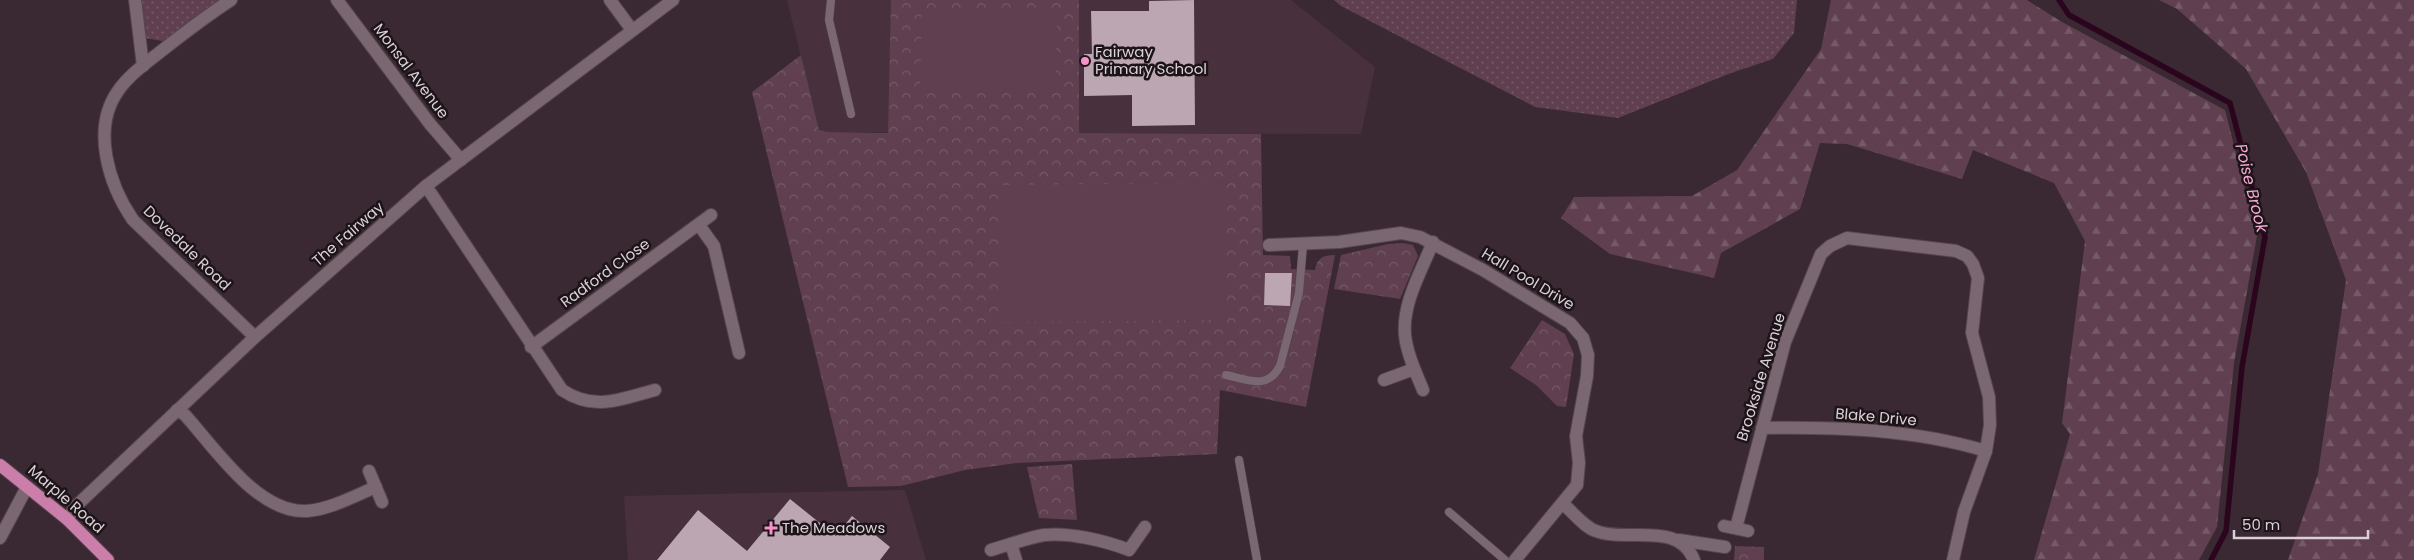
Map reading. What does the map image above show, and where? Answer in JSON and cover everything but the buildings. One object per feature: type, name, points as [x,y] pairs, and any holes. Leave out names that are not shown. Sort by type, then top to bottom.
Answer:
[{"type":"main road","name":"Marple Road","points":[[0,465],[67,519],[108,560]]},
{"type":"street","points":[[135,0],[143,66]]},
{"type":"street","name":"Dovedale Road","points":[[231,0],[204,18],[143,66],[118,91],[108,114],[106,158],[115,188],[133,220],[255,337]]},
{"type":"street","name":"Monsal Avenue","points":[[337,0],[430,124],[461,160]]},
{"type":"street","points":[[610,0],[632,30]]},
{"type":"street","name":"The Fairway","points":[[67,519],[77,505],[255,337],[426,186],[673,0]]},
{"type":"street","points":[[426,186],[552,379],[562,390],[572,397],[587,402],[600,403],[656,390]]},
{"type":"street","name":"Radford Close","points":[[531,347],[711,215]]},
{"type":"street","points":[[699,225],[714,246],[740,330],[739,353]]},
{"type":"street","name":"Hall Pool Drive","points":[[1270,245],[1303,245],[1401,233],[1433,242],[1570,323],[1583,338],[1588,355],[1587,376],[1576,436],[1579,463],[1576,485],[1563,504],[1515,560]]},
{"type":"street","name":"Brookside Avenue","points":[[1736,528],[1785,342],[1821,254],[1830,246],[1847,238],[1956,251],[1967,256],[1974,264],[1978,278],[1972,333],[1989,397],[1990,425],[1986,451],[1964,512],[1953,560]]},
{"type":"street","points":[[1423,390],[1414,369],[1405,334],[1409,300],[1433,242]]},
{"type":"street","points":[[1384,380],[1414,369]]},
{"type":"street","points":[[628,397],[631,410]]},
{"type":"street","points":[[177,410],[186,415],[252,490],[277,505],[299,511],[326,508],[376,487]]},
{"type":"street","name":"Blake Drive","points":[[1762,428],[1872,430],[1964,444],[1986,451]]},
{"type":"street","points":[[369,471],[382,502]]},
{"type":"street","points":[[0,538],[27,487]]},
{"type":"street","points":[[1563,504],[1596,531],[1620,536],[1640,533],[1725,547]]},
{"type":"street","points":[[991,550],[1044,535],[1059,535],[1109,542],[1132,555],[1145,527]]},
{"type":"street","points":[[1679,540],[1690,550],[1694,560]]},
{"type":"street","points":[[1011,544],[1016,560]]},
{"type":"lane","points":[[831,0],[830,20],[850,114]]},
{"type":"lane","points":[[1226,375],[1266,381],[1274,376],[1280,366],[1298,299],[1303,245]]},
{"type":"lane","points":[[1238,460],[1257,560]]},
{"type":"lane","points":[[1449,512],[1505,560]]},
{"type":"shaded area","name":"Fairway Primary School","points":[[787,0],[1291,0],[1375,67],[1361,134],[828,132],[819,130]]},
{"type":"shaded area","name":"The Meadows","points":[[905,490],[926,560],[628,560],[624,496]]},
{"type":"green space","points":[[141,0],[221,0],[163,41],[144,38]]},
{"type":"green space","points":[[891,0],[1079,0],[1079,133],[1261,134],[1263,255],[1290,256],[1291,269],[1315,270],[1321,258],[1335,255],[1306,407],[1220,390],[1217,454],[1017,463],[965,470],[901,486],[848,487],[752,92],[801,55],[819,130],[828,132],[888,133]]},
{"type":"green space","points":[[1334,0],[1797,0],[1794,33],[1773,59],[1731,73],[1618,118],[1535,107],[1341,6]]},
{"type":"green space","points":[[1831,0],[2027,0],[2062,22],[2225,110],[2257,236],[2234,363],[2217,527],[2199,560],[2034,560],[2070,434],[2062,423],[2085,241],[2054,183],[1973,150],[1962,179],[1847,144],[1820,143],[1800,209],[1721,253],[1714,278],[1610,254],[1561,218],[1574,197],[1692,196],[1737,170],[1821,49]]},
{"type":"green space","points":[[2159,0],[2414,0],[2414,560],[2288,560],[2318,474],[2346,280],[2306,172],[2246,69],[2177,9]]},
{"type":"green space","points":[[922,11],[1057,13],[1055,93],[920,91]]},
{"type":"green space","points":[[1223,183],[1224,320],[1002,322],[1001,185]]},
{"type":"green space","points":[[1403,243],[1413,245],[1418,256],[1400,299],[1334,289],[1341,255],[1388,244]]},
{"type":"green space","points":[[1542,320],[1565,334],[1574,354],[1566,407],[1557,406],[1536,385],[1510,368]]},
{"type":"green space","points":[[1072,464],[1077,520],[1039,518],[1027,467]]},
{"type":"green space","points":[[1735,546],[1764,547],[1764,560],[1734,560]]},
{"type":"waterway","name":"Poise Brook","points":[[2059,0],[2069,15],[2230,103],[2265,237],[2242,367],[2226,531],[2211,560]]},
{"type":"place","name":"Fairway Primary School","points":[[1085,61]]},
{"type":"place","name":"The Meadows","points":[[771,528]]}]
